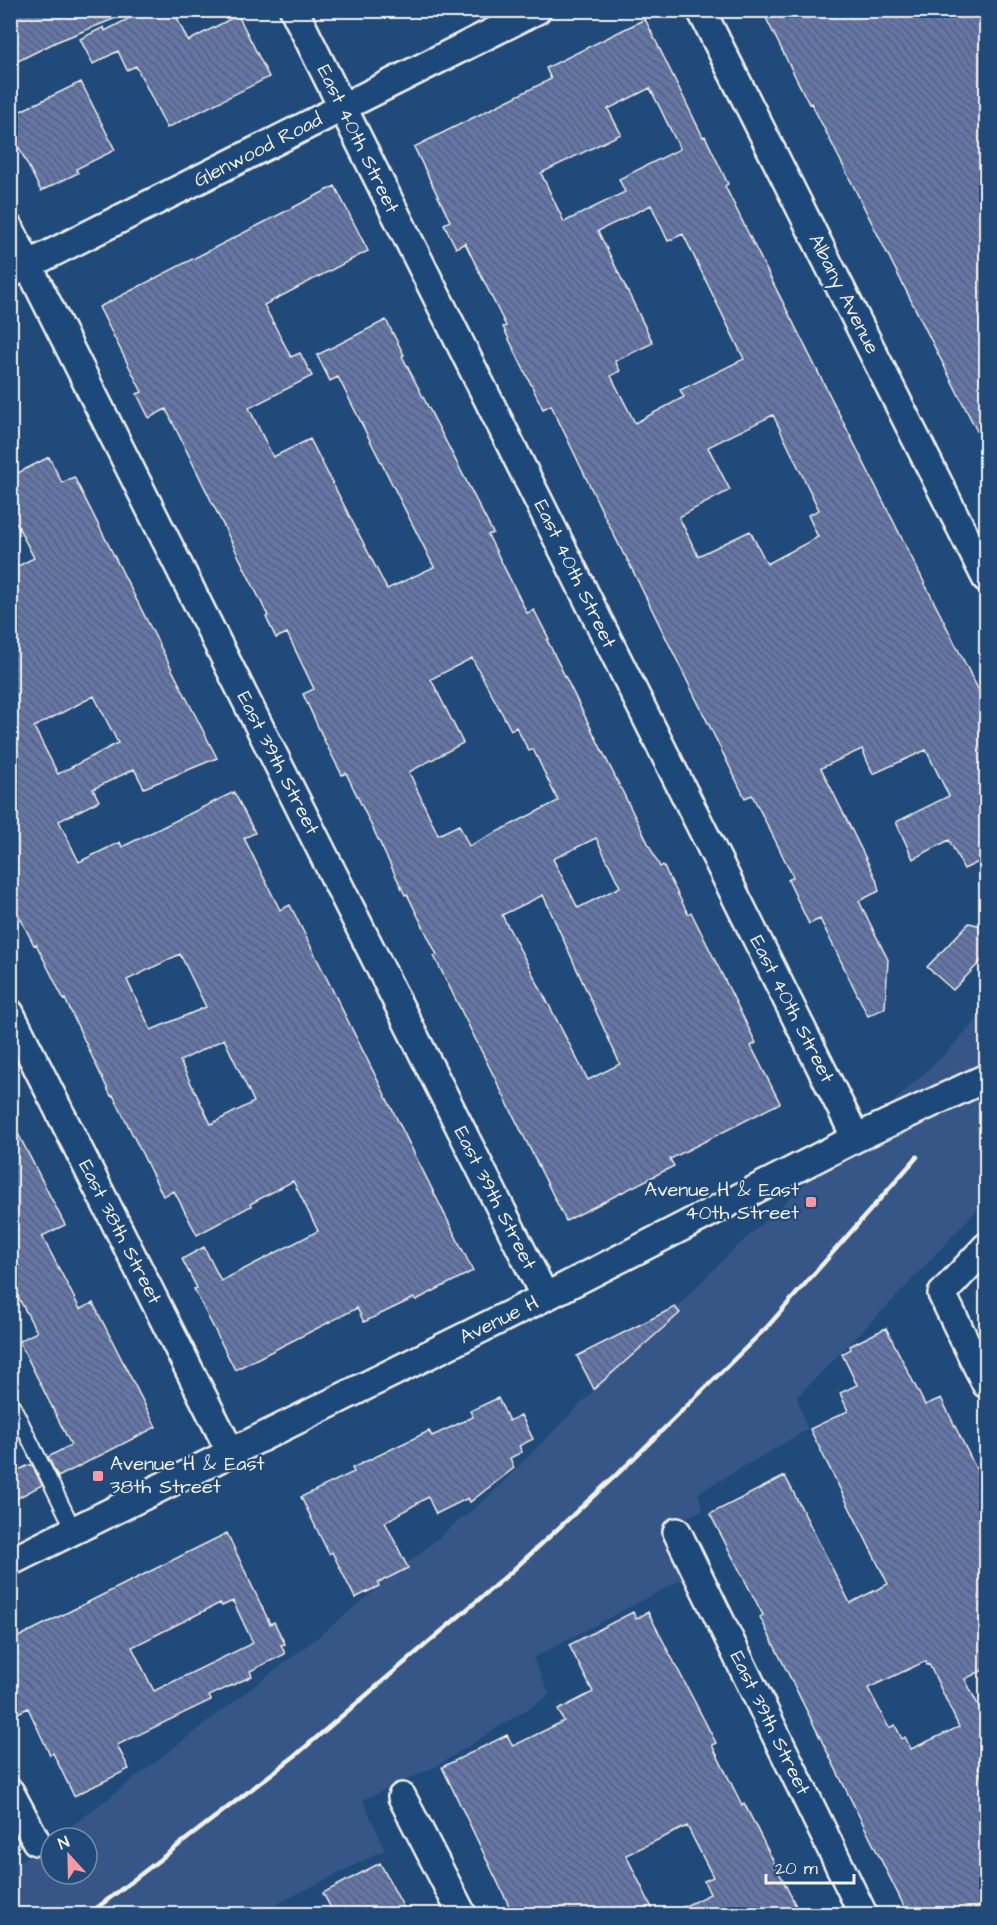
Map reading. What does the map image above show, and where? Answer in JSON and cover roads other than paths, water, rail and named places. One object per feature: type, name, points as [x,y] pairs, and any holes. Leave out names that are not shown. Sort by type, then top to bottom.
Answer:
[{"type":"street","name":"East 40th Street","points":[[294,10],[856,1138]]},
{"type":"street","name":"Glenwood Road","points":[[19,269],[537,10]]},
{"type":"street","name":"Albany Avenue","points":[[701,10],[987,578]]},
{"type":"street","name":"East 39th Street","points":[[10,229],[19,269],[545,1297]]},
{"type":"street","name":"East 38th Street","points":[[10,1013],[230,1452]]},
{"type":"street","name":"Avenue H","points":[[10,1562],[545,1297],[856,1138],[987,1078]]},
{"type":"street","points":[[987,1247],[942,1294],[987,1384]]},
{"type":"street","name":"East 39th Street","points":[[677,1532],[863,1914]]},
{"type":"street","points":[[10,1792],[36,1840]]},
{"type":"street","points":[[402,1797],[462,1914]]},
{"type":"lane","points":[[10,1400],[74,1530]]},
{"type":"railway","points":[[89,1914],[296,1755],[511,1572],[627,1465],[768,1326],[917,1157]]},
{"type":"place","name":"Avenue H & East 40th Street","points":[[811,1202]]},
{"type":"place","name":"Avenue H & East 38th Street","points":[[98,1476]]}]
